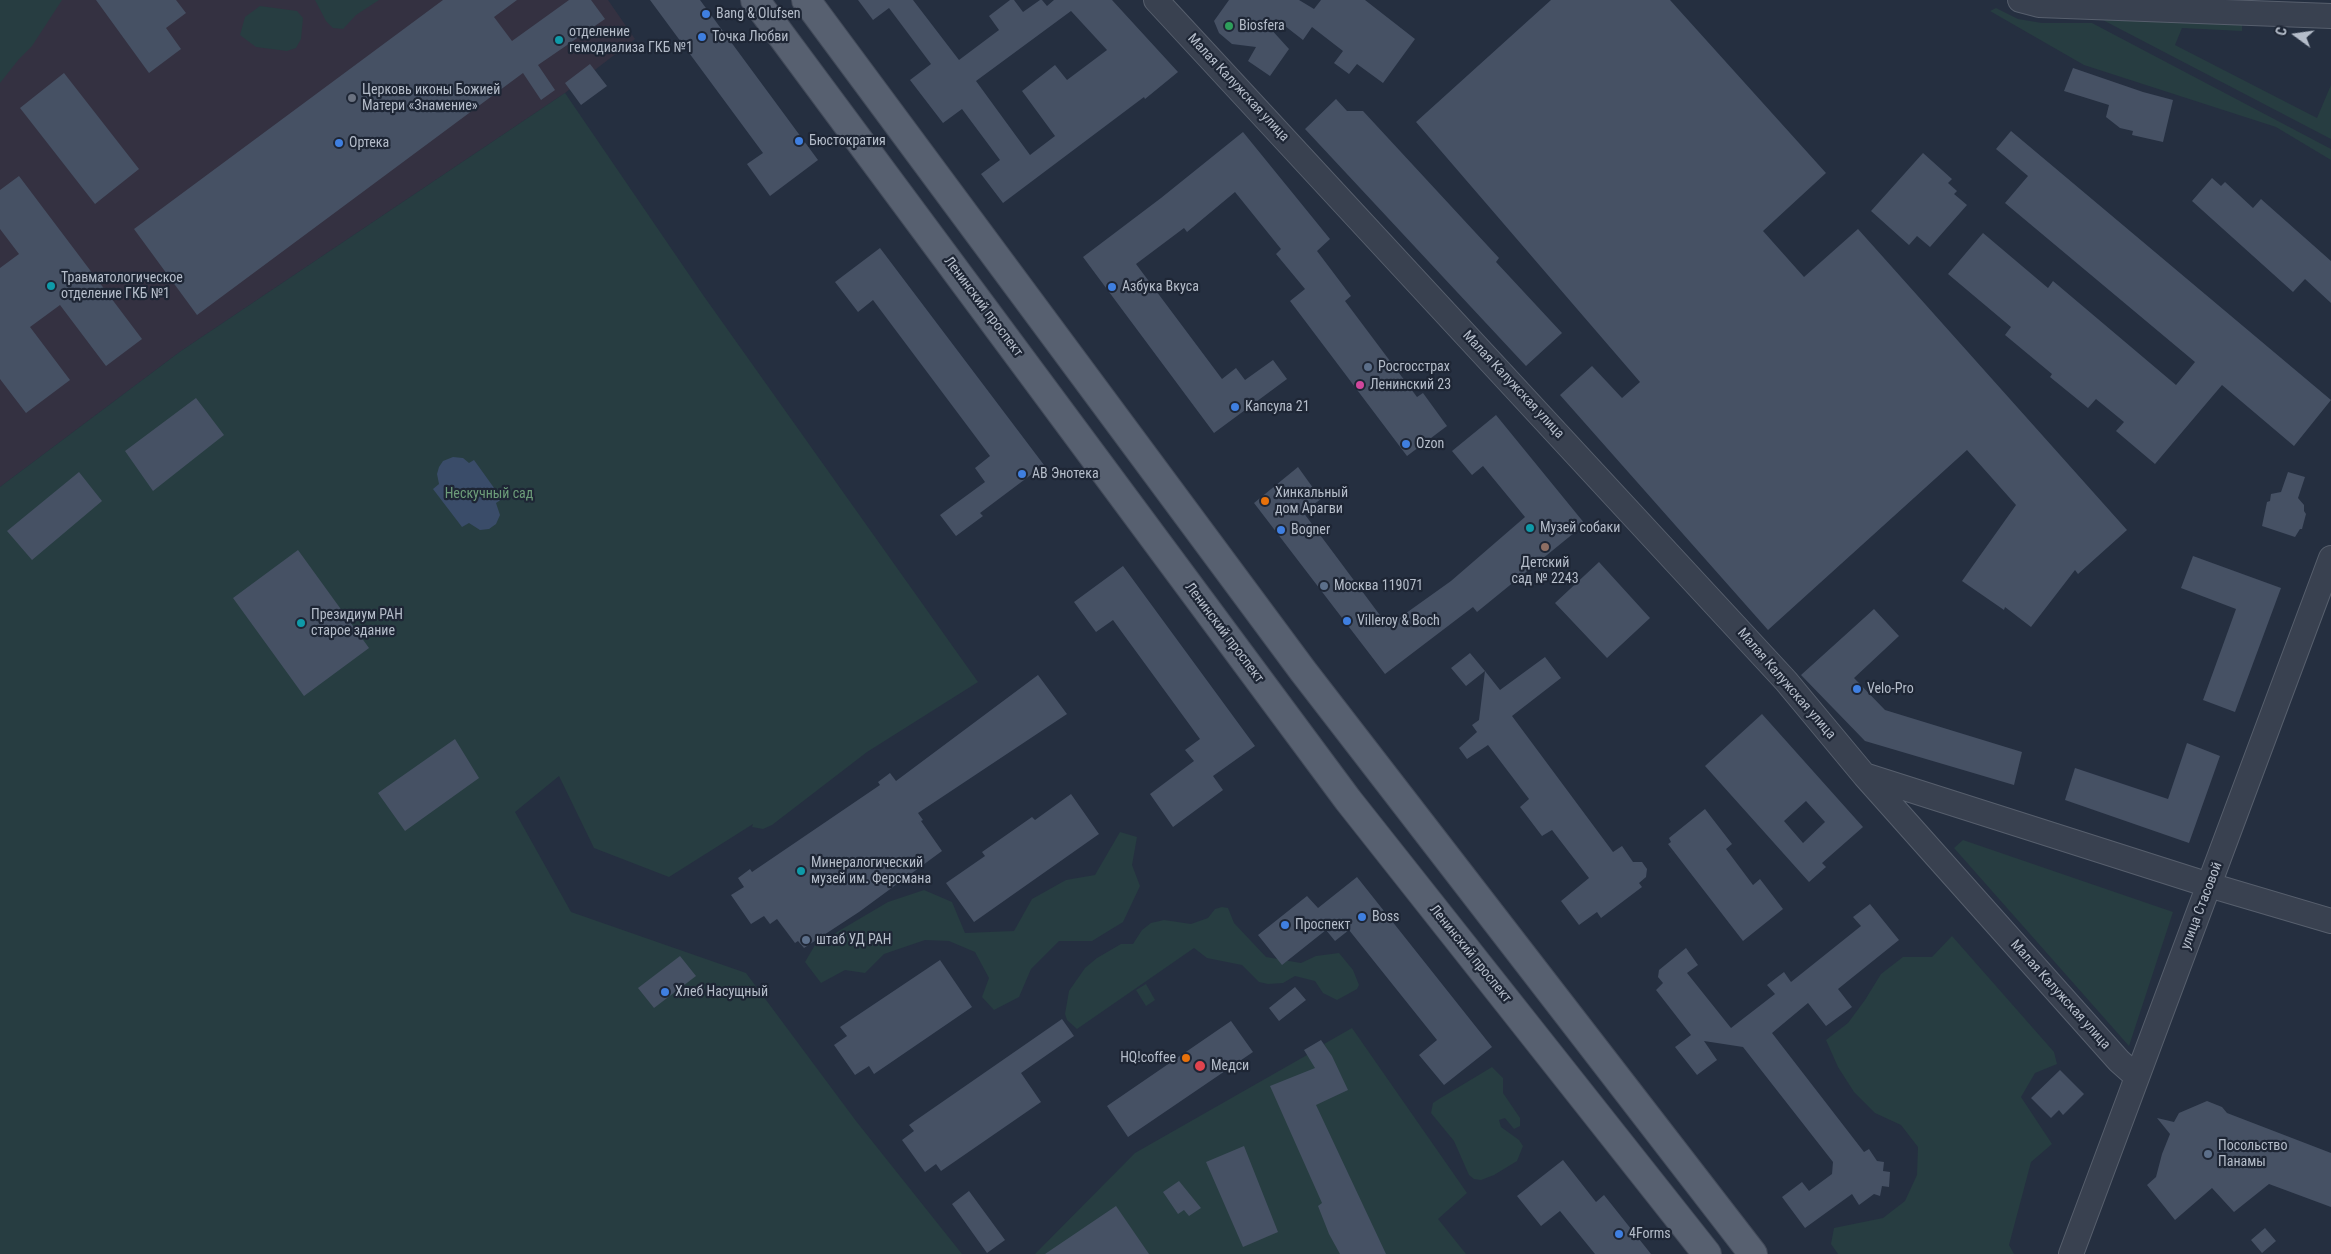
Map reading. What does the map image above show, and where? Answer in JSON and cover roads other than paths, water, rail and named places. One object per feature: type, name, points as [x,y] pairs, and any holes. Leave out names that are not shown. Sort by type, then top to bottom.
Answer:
[{"type":"main road","name":"Ленинский проспект","points":[[755,0],[1348,800],[1707,1254]]},
{"type":"main road","points":[[806,0],[1303,670],[1752,1254]]},
{"type":"street","name":"Малая Калужская улица","points":[[1156,0],[1774,668],[1865,776],[2119,1061],[2137,1077]]},
{"type":"street","points":[[2020,0],[2039,5],[2331,16]]},
{"type":"street","name":"улица Стасовой","points":[[2071,1254],[2331,558]]},
{"type":"street","points":[[1865,776],[2209,885],[2331,921]]},
{"type":"water","points":[[453,457],[463,458],[469,463],[474,460],[502,499],[496,503],[500,515],[496,524],[489,529],[480,530],[469,523],[462,527],[433,489],[439,484],[437,474],[439,467],[443,461]]},
{"type":"place","name":"Bang & Olufsen","points":[[706,14]]},
{"type":"place","name":"Biosfera","points":[[1229,26]]},
{"type":"place","name":"Точка Любви","points":[[702,37]]},
{"type":"place","name":"отделение гемодиализа ГКБ №1","points":[[559,40]]},
{"type":"place","name":"Церковь иконы Божией Матери «Знамение»","points":[[352,98]]},
{"type":"place","name":"Бюстократия","points":[[799,141]]},
{"type":"place","name":"Ортека","points":[[339,143]]},
{"type":"place","name":"Травматологическое отделение ГКБ №1","points":[[51,286]]},
{"type":"place","name":"Азбука Вкуса","points":[[1112,287]]},
{"type":"place","name":"Росгосстрах","points":[[1368,367]]},
{"type":"place","name":"Ленинский 23","points":[[1360,385]]},
{"type":"place","name":"Капсула 21","points":[[1235,407]]},
{"type":"place","name":"Ozon","points":[[1406,444]]},
{"type":"place","name":"АВ Энотека","points":[[1022,474]]},
{"type":"place","name":"Хинкальный дом Арагви","points":[[1265,501]]},
{"type":"place","name":"Музей собаки","points":[[1530,528]]},
{"type":"place","name":"Bogner","points":[[1281,530]]},
{"type":"place","name":"Детский сад № 2243","points":[[1545,547]]},
{"type":"place","name":"Москва 119071","points":[[1324,586]]},
{"type":"place","name":"Villeroy & Boch","points":[[1347,621]]},
{"type":"place","name":"Президиум РАН старое здание","points":[[301,623]]},
{"type":"place","name":"Velo-Pro","points":[[1857,689]]},
{"type":"place","name":"Минералогический музей им. Ферсмана","points":[[801,871]]},
{"type":"place","name":"Boss","points":[[1362,917]]},
{"type":"place","name":"Проспект","points":[[1285,925]]},
{"type":"place","name":"штаб УД РАН","points":[[806,940]]},
{"type":"place","name":"Хлеб Насущный","points":[[665,992]]},
{"type":"place","name":"HQ!coffee","points":[[1186,1058]]},
{"type":"place","name":"Медси","points":[[1200,1066]]},
{"type":"place","name":"Посольство Панамы","points":[[2208,1154]]},
{"type":"place","name":"4Forms","points":[[1619,1234]]},
{"type":"park label","name":"Нескучный сад","points":[[489,494]]}]
